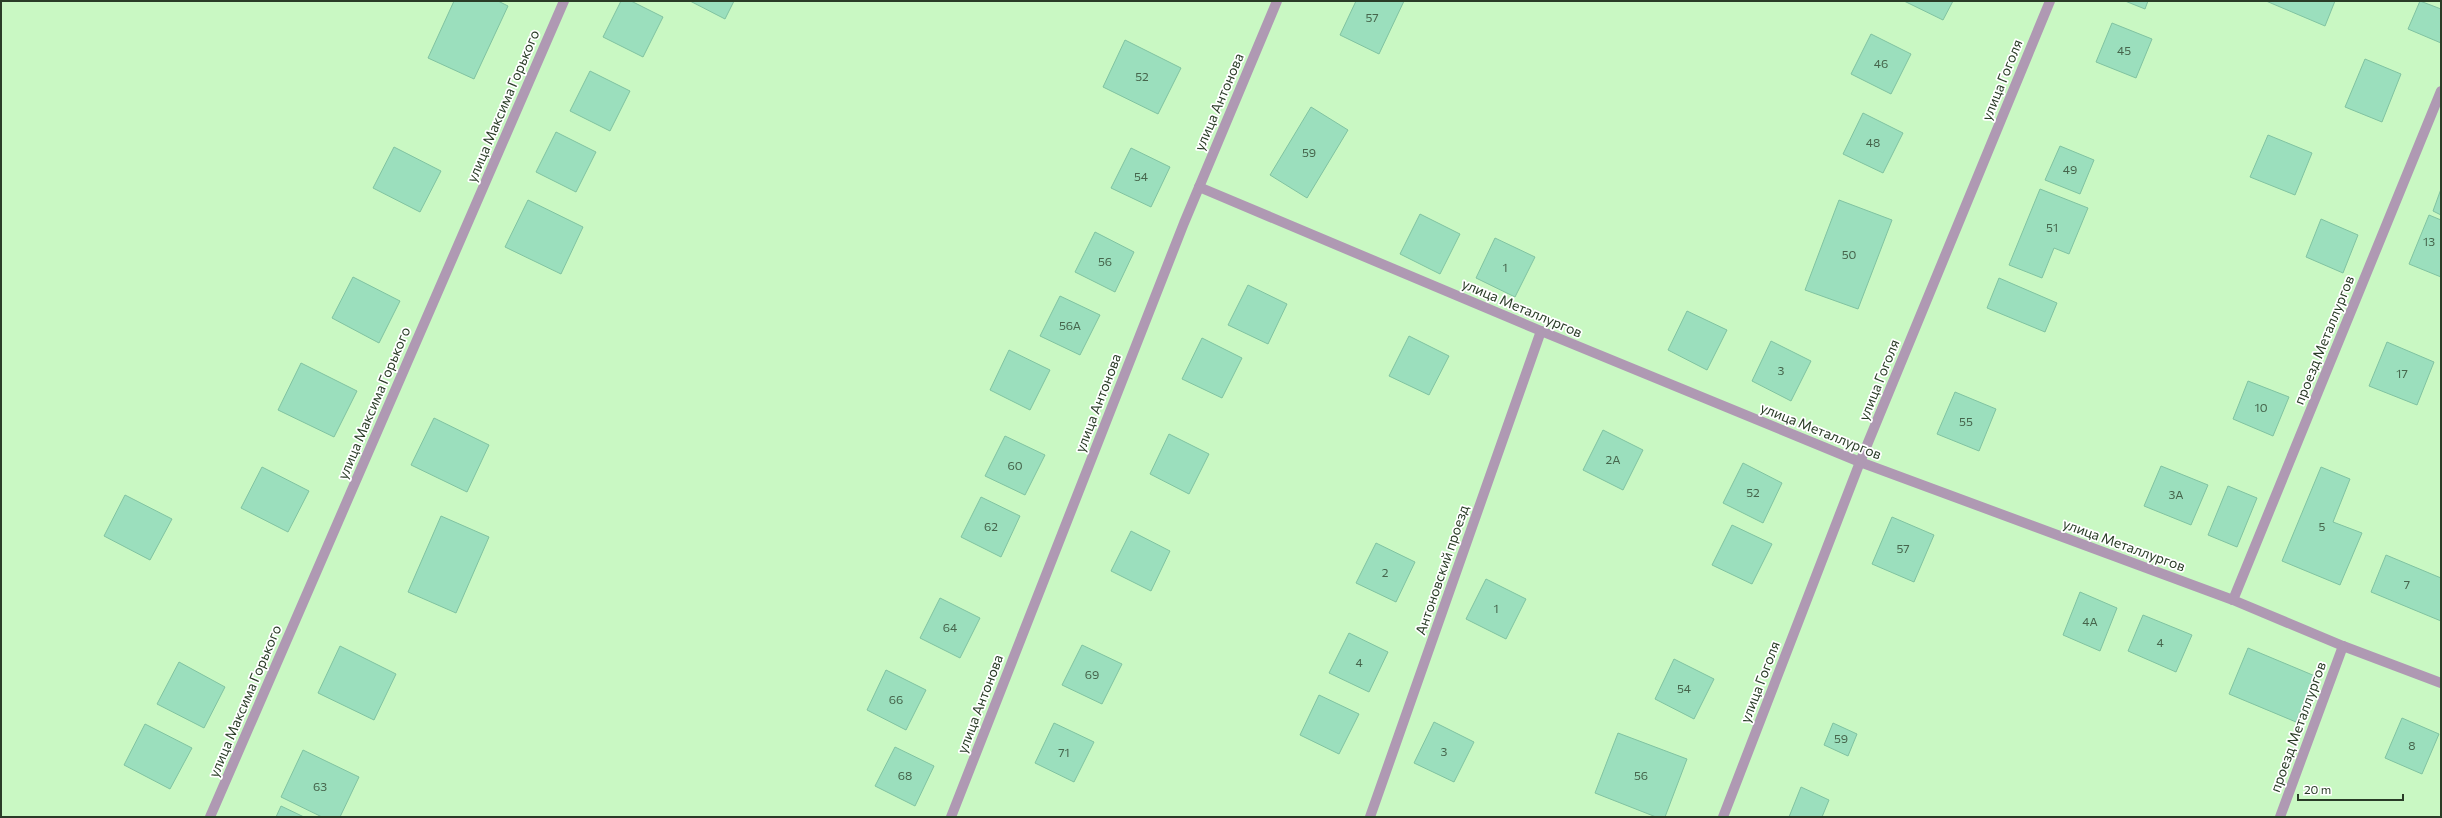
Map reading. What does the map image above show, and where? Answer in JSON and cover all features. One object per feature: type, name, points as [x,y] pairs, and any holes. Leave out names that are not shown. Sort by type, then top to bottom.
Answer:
[{"type":"street","name":"улица Максима Горького","points":[[210,817],[564,1]]},
{"type":"street","name":"улица Антонова","points":[[951,817],[1199,187],[1277,1]]},
{"type":"street","name":"улица Гоголя","points":[[1723,817],[1860,462],[2050,1]]},
{"type":"street","name":"проезд Металлургов","points":[[2233,600],[2441,91]]},
{"type":"street","name":"улица Металлургов","points":[[1199,187],[1541,331],[1860,462],[2233,600],[2343,646],[2441,683]]},
{"type":"street","name":"Антоновский проезд","points":[[1370,817],[1541,331]]},
{"type":"street","name":"проезд Металлургов","points":[[2280,817],[2343,646]]},
{"type":"building","points":[[454,1],[498,1],[508,6],[474,79],[428,58]]},
{"type":"building","points":[[621,1],[631,1],[663,17],[643,57],[603,37]]},
{"type":"building","points":[[690,1],[734,1],[725,19]]},
{"type":"building","points":[[1356,1],[1404,1],[1379,54],[1340,35]]},
{"type":"building","points":[[1904,1],[1953,1],[1943,20]]},
{"type":"building","points":[[2125,1],[2148,1],[2145,9]]},
{"type":"building","points":[[2266,1],[2335,1],[2325,26]]},
{"type":"building","points":[[2420,1],[2441,9],[2441,43],[2408,29]]},
{"type":"building","points":[[2112,23],[2152,39],[2136,78],[2096,62]]},
{"type":"building","points":[[1871,34],[1911,54],[1891,94],[1851,74]]},
{"type":"building","points":[[1125,40],[1181,68],[1158,114],[1103,87]]},
{"type":"building","points":[[2365,59],[2401,74],[2382,122],[2345,107]]},
{"type":"building","points":[[590,71],[630,91],[610,131],[570,111]]},
{"type":"building","points":[[1311,107],[1348,130],[1307,198],[1270,175]]},
{"type":"building","points":[[1863,113],[1903,133],[1883,173],[1843,154]]},
{"type":"building","points":[[556,132],[596,152],[576,192],[536,172]]},
{"type":"building","points":[[2268,135],[2312,153],[2295,195],[2250,177]]},
{"type":"building","points":[[2060,146],[2094,160],[2080,194],[2045,180]]},
{"type":"building","points":[[394,147],[441,171],[420,212],[373,188]]},
{"type":"building","points":[[1131,148],[1170,167],[1151,207],[1111,188]]},
{"type":"building","points":[[2040,189],[2088,208],[2069,254],[2054,248],[2042,278],[2009,265]]},
{"type":"building","points":[[2441,189],[2441,215],[2433,211]]},
{"type":"building","points":[[528,200],[583,227],[561,274],[505,247]]},
{"type":"building","points":[[1839,200],[1892,220],[1858,309],[1805,290]]},
{"type":"building","points":[[1420,214],[1460,234],[1440,274],[1400,254]]},
{"type":"building","points":[[2429,215],[2441,220],[2441,277],[2409,264]]},
{"type":"building","points":[[2321,219],[2358,235],[2343,273],[2306,257]]},
{"type":"building","points":[[1095,232],[1134,252],[1115,292],[1075,272]]},
{"type":"building","points":[[1495,238],[1535,257],[1515,297],[1476,278]]},
{"type":"building","points":[[353,277],[400,301],[379,343],[332,318]]},
{"type":"building","points":[[1999,278],[2057,303],[2045,332],[1987,308]]},
{"type":"building","points":[[1248,285],[1287,304],[1268,344],[1228,325]]},
{"type":"building","points":[[1060,296],[1100,315],[1080,355],[1040,336]]},
{"type":"building","points":[[1687,311],[1727,330],[1707,370],[1668,350]]},
{"type":"building","points":[[1409,336],[1449,356],[1429,395],[1389,376]]},
{"type":"building","points":[[1202,338],[1242,358],[1222,398],[1182,379]]},
{"type":"building","points":[[1771,341],[1811,361],[1791,401],[1752,381]]},
{"type":"building","points":[[2387,342],[2434,362],[2417,405],[2369,386]]},
{"type":"building","points":[[1009,350],[1050,370],[1030,410],[990,390]]},
{"type":"building","points":[[301,363],[357,391],[334,437],[278,410]]},
{"type":"building","points":[[2248,381],[2289,397],[2273,436],[2233,419]]},
{"type":"building","points":[[1955,392],[1996,409],[1979,451],[1937,434]]},
{"type":"building","points":[[434,418],[489,445],[467,492],[411,465]]},
{"type":"building","points":[[1603,430],[1643,450],[1623,490],[1583,470]]},
{"type":"building","points":[[1169,434],[1209,454],[1189,494],[1150,474]]},
{"type":"building","points":[[1005,436],[1045,455],[1025,495],[985,476]]},
{"type":"building","points":[[1743,463],[1782,483],[1763,523],[1723,503]]},
{"type":"building","points":[[2161,466],[2208,485],[2191,525],[2144,506]]},
{"type":"building","points":[[262,467],[309,491],[288,532],[241,508]]},
{"type":"building","points":[[2321,467],[2350,479],[2333,522],[2362,533],[2340,585],[2282,561]]},
{"type":"building","points":[[2228,486],[2257,498],[2237,547],[2208,535]]},
{"type":"building","points":[[125,495],[172,519],[150,560],[104,536]]},
{"type":"building","points":[[981,497],[1020,516],[1001,557],[961,537]]},
{"type":"building","points":[[441,516],[489,537],[456,613],[408,592]]},
{"type":"building","points":[[1892,517],[1934,535],[1914,582],[1872,564]]},
{"type":"building","points":[[1732,525],[1772,544],[1752,584],[1712,565]]},
{"type":"building","points":[[1131,531],[1170,551],[1151,591],[1111,571]]},
{"type":"building","points":[[1376,543],[1415,562],[1396,602],[1356,583]]},
{"type":"building","points":[[2386,555],[2441,578],[2441,621],[2371,592]]},
{"type":"building","points":[[1486,579],[1526,599],[1506,639],[1466,619]]},
{"type":"building","points":[[2080,592],[2117,608],[2100,651],[2063,635]]},
{"type":"building","points":[[940,598],[980,618],[960,658],[920,638]]},
{"type":"building","points":[[2143,615],[2192,635],[2176,672],[2128,651]]},
{"type":"building","points":[[1349,633],[1388,652],[1369,692],[1329,673]]},
{"type":"building","points":[[1082,645],[1122,664],[1102,704],[1062,685]]},
{"type":"building","points":[[340,646],[396,674],[374,720],[318,693]]},
{"type":"building","points":[[2248,648],[2315,676],[2296,722],[2229,694]]},
{"type":"building","points":[[1674,659],[1714,679],[1694,719],[1655,699]]},
{"type":"building","points":[[179,662],[225,687],[204,728],[157,704]]},
{"type":"building","points":[[886,670],[926,690],[906,730],[867,710]]},
{"type":"building","points":[[1319,695],[1359,714],[1339,754],[1300,735]]},
{"type":"building","points":[[2402,718],[2439,734],[2422,774],[2385,758]]},
{"type":"building","points":[[1434,722],[1474,742],[1454,782],[1414,763]]},
{"type":"building","points":[[1054,723],[1094,742],[1074,782],[1035,763]]},
{"type":"building","points":[[1833,723],[1857,734],[1848,756],[1824,745]]},
{"type":"building","points":[[145,724],[192,748],[170,789],[124,765]]},
{"type":"building","points":[[1618,733],[1687,759],[1665,817],[1656,817],[1595,793]]},
{"type":"building","points":[[895,747],[934,766],[915,806],[875,786]]},
{"type":"building","points":[[303,750],[359,777],[340,817],[322,817],[281,797]]},
{"type":"building","points":[[1801,787],[1829,800],[1822,817],[1789,817]]},
{"type":"building","points":[[281,806],[304,817],[276,817]]}]
